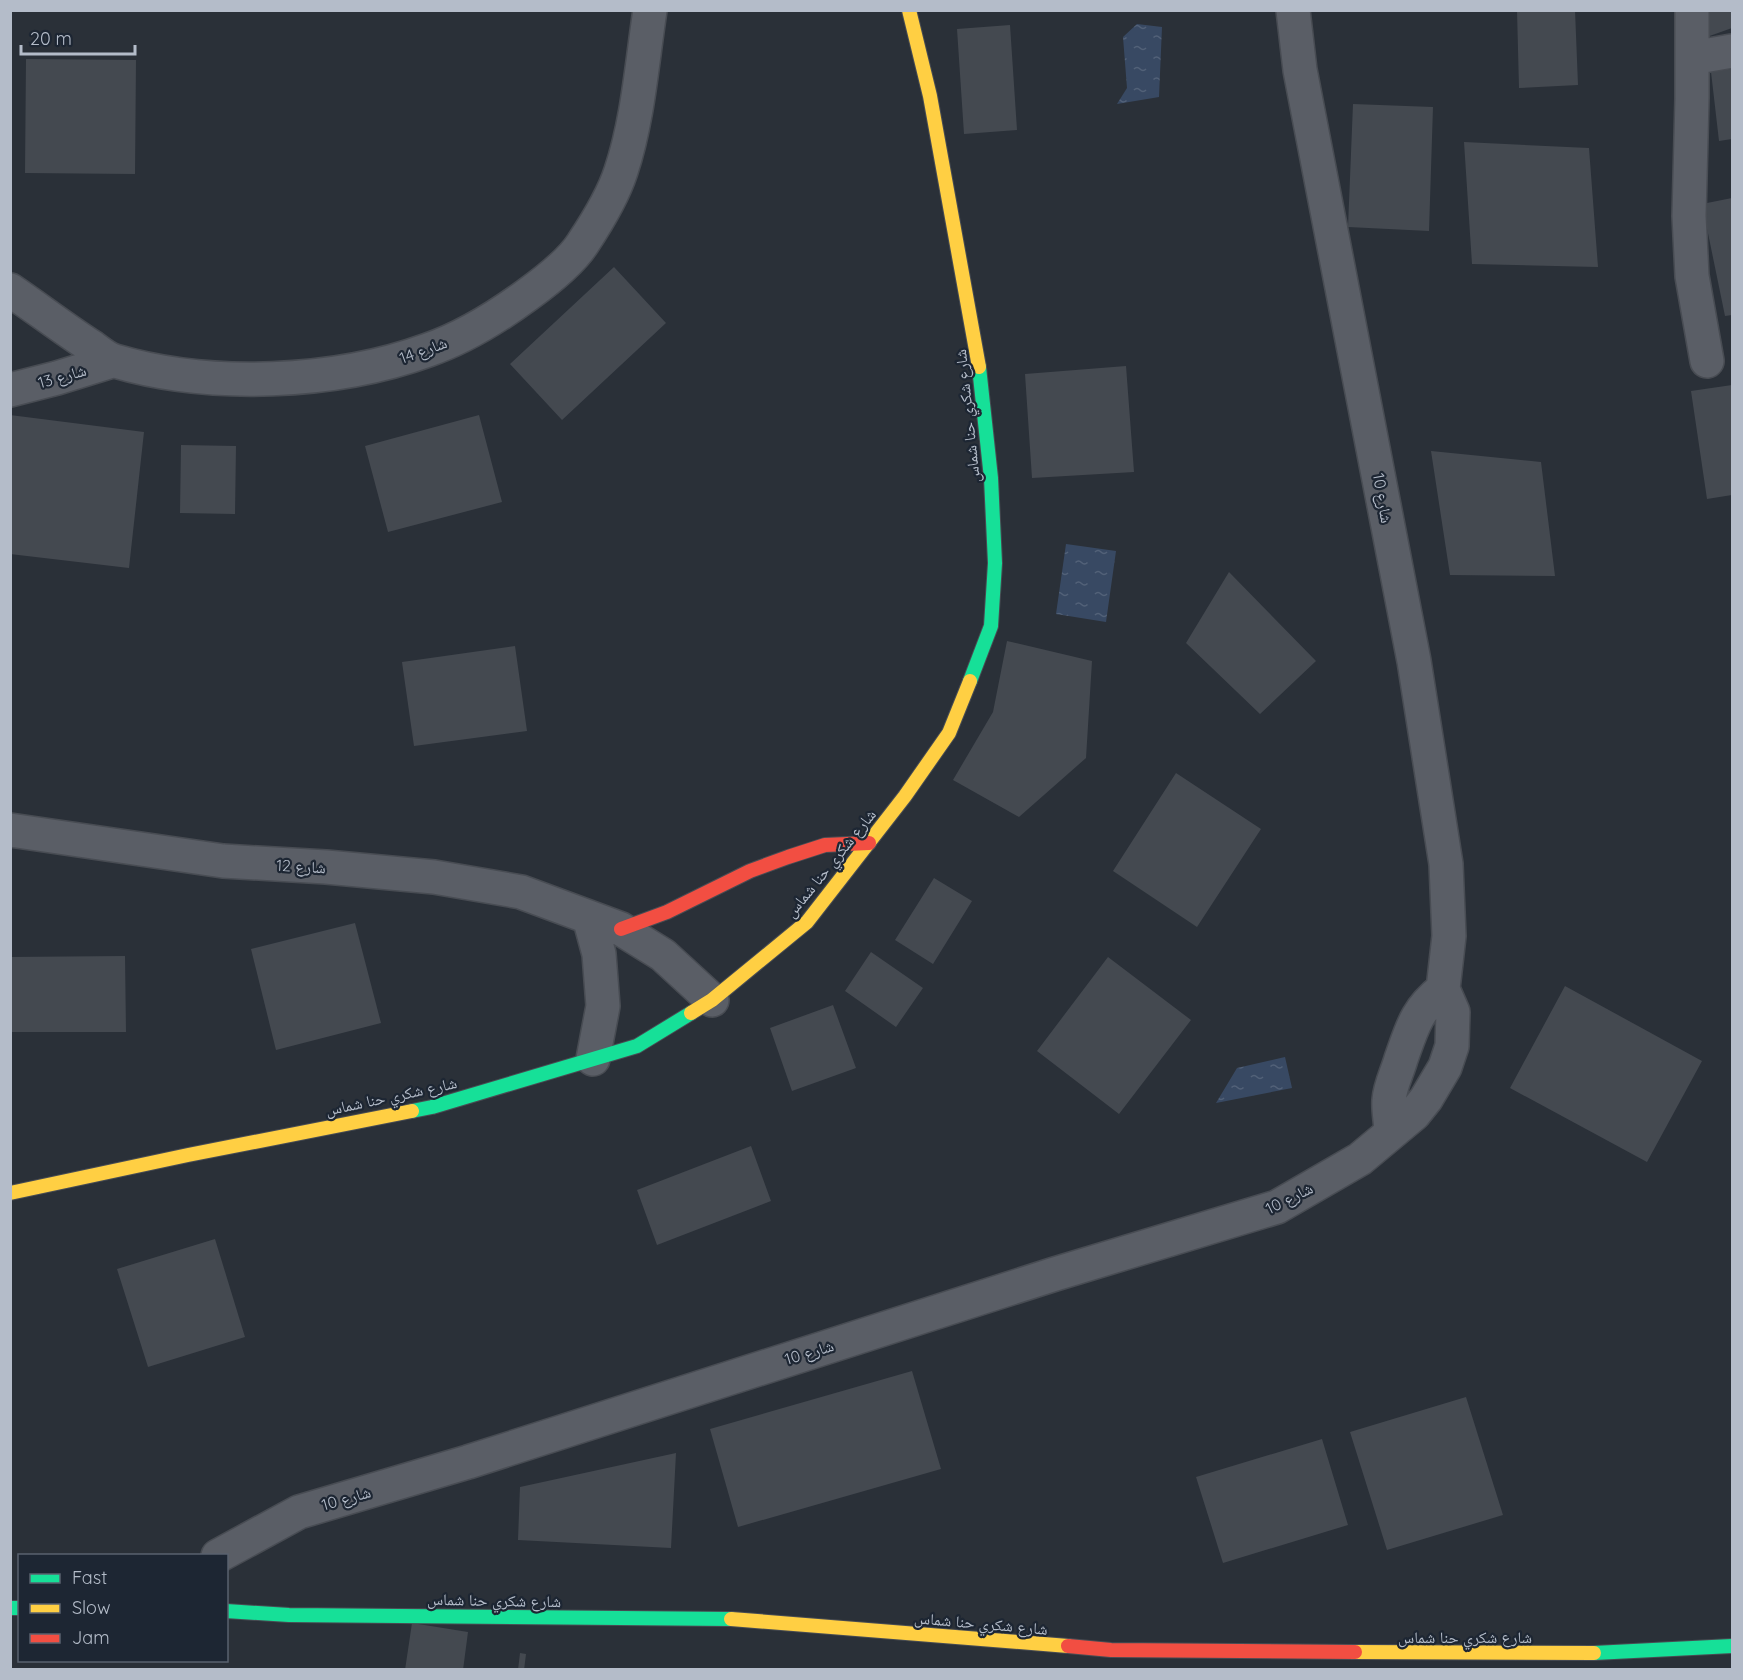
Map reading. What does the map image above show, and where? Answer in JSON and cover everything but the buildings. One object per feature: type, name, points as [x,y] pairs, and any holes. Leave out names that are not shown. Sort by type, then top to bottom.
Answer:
[{"type":"street","name":"شارع 14","points":[[10,290],[112,361],[163,372],[223,379],[283,378],[370,368],[429,350],[473,330],[517,302],[548,279],[582,246],[621,172],[640,77],[650,10]]},
{"type":"street","name":"شارع شكري حنا شماس","points":[[10,1193],[432,1107],[637,1046],[712,1000],[807,922],[869,843],[949,733],[991,626],[995,563],[992,478],[978,354],[930,96],[909,10]]},
{"type":"street","name":"شارع 10","points":[[222,1554],[299,1512],[468,1462],[1055,1274],[1277,1207],[1360,1159],[1414,1114],[1426,1099],[1445,1067],[1452,1046],[1454,1012],[1443,989],[1449,936],[1446,864],[1414,661],[1300,70],[1293,10]]},
{"type":"street","points":[[1692,10],[1689,216],[1691,266],[1707,361]]},
{"type":"street","points":[[1692,58],[1732,51]]},
{"type":"street","name":"شارع 13","points":[[10,390],[112,361]]},
{"type":"street","name":"شارع 12","points":[[10,830],[223,861],[326,867],[434,877],[521,892],[621,929],[663,955],[712,1000]]},
{"type":"street","points":[[621,929],[667,912],[750,872],[788,857],[825,845],[869,843]]},
{"type":"street","points":[[589,917],[599,954],[603,1006],[593,1059]]},
{"type":"street","points":[[1392,1133],[1389,1101],[1392,1084],[1410,1031],[1420,1010],[1443,989]]},
{"type":"street","name":"شارع شكري حنا شماس","points":[[228,1611],[289,1615],[732,1619],[1111,1650],[1573,1654],[1732,1646]]},
{"type":"water","points":[[1137,24],[1162,27],[1159,97],[1117,104],[1127,88],[1123,37]]},
{"type":"water","points":[[1066,544],[1116,551],[1106,622],[1056,614]]},
{"type":"water","points":[[1285,1057],[1292,1088],[1216,1103],[1237,1068]]},
{"type":"traffic: fast","points":[[970,681],[991,626],[995,563],[991,478],[979,367]]},
{"type":"traffic: fast","points":[[412,1111],[637,1046],[691,1013]]},
{"type":"traffic: fast","points":[[10,1608],[18,1608]]},
{"type":"traffic: fast","points":[[228,1611],[289,1615],[731,1619]]},
{"type":"traffic: fast","points":[[1594,1653],[1732,1646]]},
{"type":"traffic: slow","points":[[909,10],[930,96],[979,367]]},
{"type":"traffic: slow","points":[[691,1013],[712,1000],[807,922],[905,796],[949,733],[970,681]]},
{"type":"traffic: slow","points":[[10,1193],[412,1111]]},
{"type":"traffic: slow","points":[[731,1619],[1068,1646]]},
{"type":"traffic: slow","points":[[1355,1652],[1594,1653]]},
{"type":"traffic: jam","points":[[621,929],[667,912],[750,871],[788,857],[825,845],[869,843]]},
{"type":"traffic: jam","points":[[1068,1646],[1111,1650],[1355,1652]]}]
